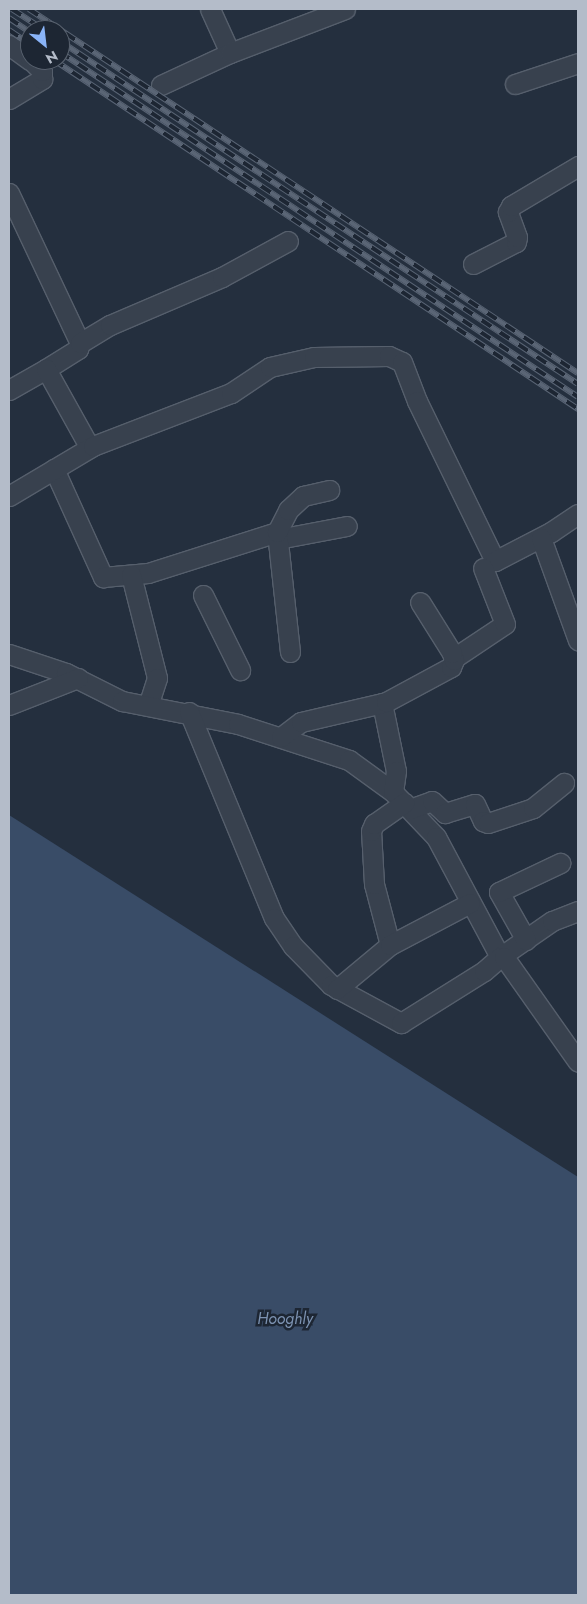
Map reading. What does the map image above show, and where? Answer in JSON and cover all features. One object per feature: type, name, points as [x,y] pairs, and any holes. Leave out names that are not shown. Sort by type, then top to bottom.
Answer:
[{"type":"street","points":[[210,9],[230,53]]},
{"type":"street","points":[[161,86],[230,53],[345,9]]},
{"type":"street","points":[[9,45],[20,53]]},
{"type":"street","points":[[515,84],[578,63]]},
{"type":"street","points":[[9,99],[36,85],[43,77],[41,70]]},
{"type":"street","points":[[473,264],[516,242],[517,237],[508,212],[511,206],[578,166]]},
{"type":"street","points":[[9,192],[80,343]]},
{"type":"street","points":[[9,390],[46,369],[78,348],[80,343],[110,325],[222,277],[288,241]]},
{"type":"street","points":[[9,496],[90,448],[231,393],[270,367],[314,357],[395,357],[402,362],[417,400],[496,561],[541,538],[578,514]]},
{"type":"street","points":[[46,369],[90,448]]},
{"type":"street","points":[[54,469],[86,536],[100,574],[108,578],[157,570],[278,535],[347,526]]},
{"type":"street","points":[[290,652],[278,535],[288,510],[303,496],[329,490]]},
{"type":"street","points":[[541,538],[578,640]]},
{"type":"street","points":[[281,737],[301,722],[382,703],[410,692],[451,667],[454,658],[505,624],[483,568]]},
{"type":"street","points":[[130,575],[157,678],[148,705]]},
{"type":"street","points":[[203,595],[240,670]]},
{"type":"street","points":[[420,602],[454,658]]},
{"type":"street","points":[[9,654],[78,678],[113,698],[189,712],[281,737],[349,760],[402,801],[436,837],[470,903],[502,957],[578,1062]]},
{"type":"street","points":[[9,705],[78,678]]},
{"type":"street","points":[[382,703],[402,801]]},
{"type":"street","points":[[189,712],[274,918],[293,946],[337,989],[401,1023],[484,971],[552,922],[578,910]]},
{"type":"street","points":[[390,945],[374,884],[371,831],[374,824],[402,801],[432,801],[445,813],[475,804],[486,823],[533,808],[564,783]]},
{"type":"street","points":[[526,940],[499,892],[560,863]]},
{"type":"street","points":[[337,989],[390,945],[470,903]]},
{"type":"water","name":"Hooghly","points":[[9,815],[578,1177],[578,1595],[9,1595]]},
{"type":"railway","points":[[12,9],[29,20]]},
{"type":"railway","points":[[29,9],[578,373]]},
{"type":"railway","points":[[9,18],[20,25]]},
{"type":"railway","points":[[9,30],[20,37]]},
{"type":"railway","points":[[70,48],[578,384]]},
{"type":"railway","points":[[70,59],[578,397]]},
{"type":"railway","points":[[69,70],[578,409]]}]
